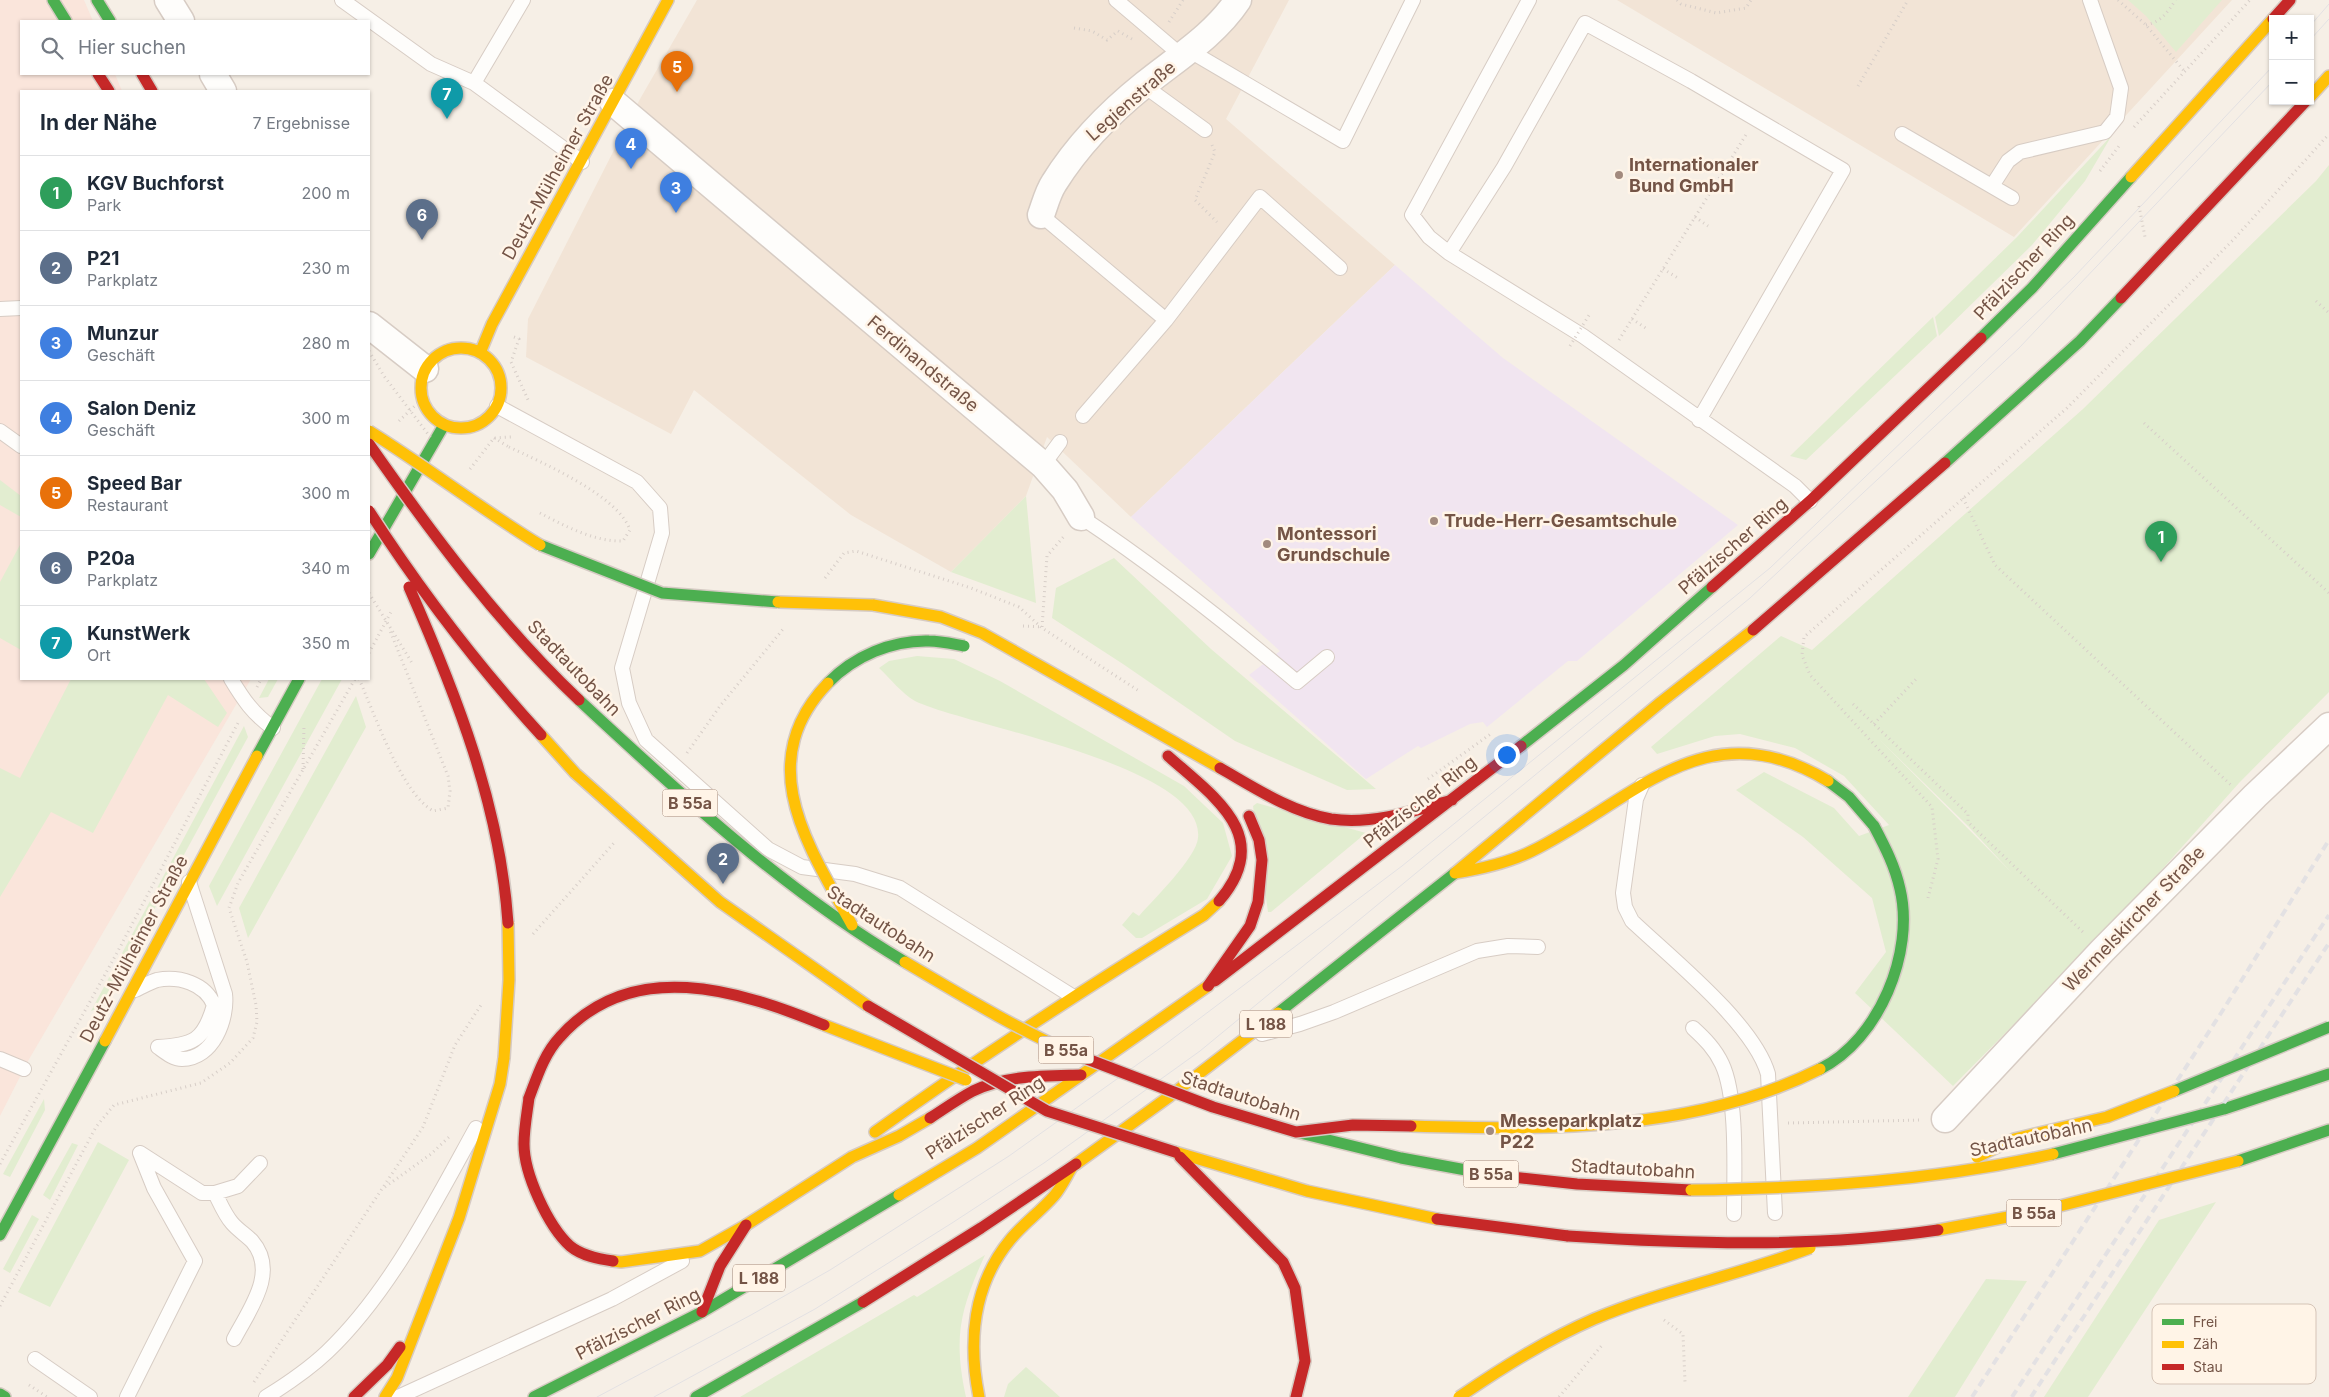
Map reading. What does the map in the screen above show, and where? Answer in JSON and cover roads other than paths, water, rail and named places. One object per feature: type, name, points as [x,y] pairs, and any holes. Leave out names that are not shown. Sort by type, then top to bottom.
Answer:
[{"type":"main road","points":[[53,0],[65,20]]},
{"type":"main road","points":[[98,0],[109,20]]},
{"type":"main road","name":"Deutz-Mülheimer Straße","points":[[480,353],[492,324],[582,162],[668,0]]},
{"type":"main road","name":"Pfälzischer Ring","points":[[2277,15],[2290,0]]},
{"type":"main road","name":"Pfälzischer Ring","points":[[534,1397],[702,1312],[977,1148],[1208,986],[1452,800],[1624,665],[1810,501],[1931,388],[2032,288],[2269,23]]},
{"type":"main road","points":[[99,75],[108,90]]},
{"type":"main road","points":[[143,75],[151,90]]},
{"type":"main road","points":[[2314,93],[2329,76]]},
{"type":"main road","name":"L 188","points":[[696,1397],[805,1335],[952,1246],[1072,1167],[1250,1037],[1455,873],[1661,702],[1778,611],[1972,440],[2080,341],[2302,105]]},
{"type":"main road","points":[[462,348],[480,353],[492,362],[499,376],[501,391],[497,406],[490,416],[480,424],[468,428],[444,425],[428,412],[423,402],[421,380],[425,369],[433,359],[443,352],[462,348]]},
{"type":"main road","points":[[370,552],[444,425]]},
{"type":"main road","points":[[370,432],[420,463],[489,514],[548,550],[662,593],[735,600],[873,605],[941,618],[982,633],[1262,792],[1289,806],[1317,816],[1349,820],[1392,816],[1452,800]]},
{"type":"main road","name":"Stadtautobahn","points":[[370,445],[423,522],[540,662],[677,792],[799,892],[854,929],[978,1005],[1043,1040],[1134,1078],[1213,1107],[1296,1132],[1435,1165],[1508,1177],[1588,1185],[1691,1190],[1751,1190],[1818,1186],[1944,1174],[2054,1153],[2173,1124],[2329,1074]]},
{"type":"main road","name":"B 55a","points":[[370,513],[391,545],[501,691],[575,773],[648,841],[720,902],[872,1009],[1046,1111],[1270,1183],[1388,1211],[1480,1226],[1568,1236],[1673,1243],[1827,1242],[1920,1233],[1992,1222],[2084,1202],[2238,1161],[2329,1130]]},
{"type":"main road","points":[[385,1397],[397,1378],[459,1218],[500,1084],[510,994],[506,903],[494,829],[470,740],[439,656],[391,545]]},
{"type":"main road","points":[[854,929],[812,850],[797,816],[791,793],[789,766],[792,743],[800,721],[814,696],[833,675],[856,659],[883,647],[916,640],[942,640],[978,650]]},
{"type":"main road","name":"Deutz-Mülheimer Straße","points":[[0,1235],[189,880],[298,680]]},
{"type":"main road","points":[[852,1157],[868,1138],[884,1124],[1072,996],[1204,915],[1221,902],[1237,875],[1242,846],[1232,817],[1218,801],[1164,753],[1217,784]]},
{"type":"main road","points":[[1296,1132],[1353,1126],[1520,1129],[1617,1123],[1657,1118],[1743,1100],[1791,1084],[1825,1067],[1846,1050],[1872,1021],[1895,975],[1900,952],[1903,924],[1901,891],[1893,863],[1874,826],[1852,800],[1832,783],[1809,769],[1782,759],[1754,754],[1723,754],[1695,759],[1666,770],[1532,852],[1481,869],[1455,873]]},
{"type":"main road","points":[[1208,986],[1250,926],[1258,902],[1262,860],[1259,840],[1244,810]]},
{"type":"main road","points":[[1046,1111],[755,998],[692,986],[648,987],[613,998],[582,1015],[562,1036],[542,1065],[529,1098],[524,1145],[529,1173],[545,1210],[555,1227],[571,1247],[595,1259],[621,1262],[700,1251],[746,1225],[852,1157],[899,1136],[974,1091],[1006,1080],[1023,1077],[1081,1075]]},
{"type":"main road","name":"B 55a","points":[[1944,1174],[2014,1140],[2107,1116],[2196,1084],[2329,1027]]},
{"type":"main road","points":[[1175,1152],[1244,1220],[1282,1262],[1295,1288],[1302,1326],[1305,1361],[1296,1397]]},
{"type":"main road","points":[[979,1397],[974,1377],[974,1315],[988,1272],[1007,1244],[1054,1195],[1072,1167]]},
{"type":"main road","points":[[702,1312],[728,1250],[746,1225]]},
{"type":"main road","points":[[1459,1397],[1520,1356],[1560,1335],[1614,1311],[1674,1290],[1759,1267],[1827,1242]]},
{"type":"main road","points":[[354,1397],[387,1364],[420,1319]]},
{"type":"main road","points":[[0,1394],[5,1397]]},
{"type":"street","points":[[168,0],[180,20]]},
{"type":"street","name":"Legienstraße","points":[[1041,215],[1053,184],[1081,144],[1143,85],[1186,53],[1228,16],[1238,0]]},
{"type":"street","points":[[214,75],[223,90]]},
{"type":"street","name":"Ferdinandstraße","points":[[613,102],[1043,466],[1065,490],[1081,517]]},
{"type":"street","points":[[370,326],[425,369]]},
{"type":"street","name":"Wermelskircher Straße","points":[[1946,1119],[2102,950],[2249,802],[2329,726]]},
{"type":"lane","points":[[342,0],[370,20]]},
{"type":"lane","points":[[474,83],[523,0]]},
{"type":"lane","points":[[1116,0],[1155,33],[1186,53],[1343,141],[1413,0]]},
{"type":"lane","points":[[1529,0],[1412,215],[1429,237],[1449,253],[1583,336],[1796,486],[1810,501]]},
{"type":"lane","points":[[1992,186],[2008,161],[2020,152],[2105,132],[2117,117],[2121,88],[2090,0]]},
{"type":"lane","points":[[370,20],[431,64],[474,83],[582,162]]},
{"type":"lane","points":[[1449,253],[1504,167],[1585,23],[1843,170],[1700,420]]},
{"type":"lane","points":[[1143,85],[1205,130]]},
{"type":"lane","points":[[1902,134],[2012,198]]},
{"type":"lane","points":[[1083,416],[1166,320],[1232,237],[1260,197],[1340,268]]},
{"type":"lane","points":[[1041,215],[1166,320]]},
{"type":"lane","points":[[0,310],[20,308]]},
{"type":"lane","points":[[497,406],[637,482],[660,508],[662,534],[622,668],[629,703],[646,740],[768,849],[802,867],[855,874],[900,888],[1072,996]]},
{"type":"lane","points":[[0,431],[20,445]]},
{"type":"lane","points":[[1043,466],[1060,442]]},
{"type":"lane","name":"Ferdinandstraße","points":[[1081,517],[1123,545],[1230,625],[1297,682],[1327,657]]},
{"type":"lane","points":[[231,680],[247,706],[273,728]]},
{"type":"lane","points":[[1642,783],[1636,799],[1623,893],[1627,914],[1740,1025],[1761,1054],[1768,1074],[1775,1213]]},
{"type":"lane","points":[[130,992],[156,980],[176,980],[191,982],[203,989],[211,999],[214,1005],[210,1018],[198,1038],[183,1046],[158,1047],[175,1058],[190,1058],[200,1053],[218,1034],[224,1020],[225,994],[189,880]]},
{"type":"lane","points":[[1250,1037],[1300,1024],[1334,1012],[1478,951],[1508,946],[1538,947]]},
{"type":"lane","points":[[1693,1028],[1717,1055],[1727,1077],[1731,1115],[1734,1214]]},
{"type":"lane","points":[[0,1059],[24,1070]]},
{"type":"lane","points":[[266,1397],[299,1375],[327,1352],[351,1326],[395,1268],[500,1084]]},
{"type":"lane","points":[[126,1397],[195,1261],[154,1188],[140,1153],[202,1193],[215,1193],[238,1186],[260,1163]]},
{"type":"lane","points":[[215,1193],[230,1222],[253,1242],[263,1259],[263,1279],[257,1296],[234,1339]]},
{"type":"lane","points":[[398,1397],[454,1374],[612,1299],[700,1251]]},
{"type":"lane","points":[[35,1360],[90,1397]]},
{"type":"tram line","points":[[2314,21],[2329,4]]},
{"type":"tram line","points":[[2314,36],[2329,19]]},
{"type":"tram line","points":[[597,1397],[751,1315],[830,1270],[1009,1156],[1159,1049],[1402,866],[1770,568],[2074,277],[2269,70]]},
{"type":"tram line","points":[[654,1397],[815,1309],[952,1223],[1044,1163],[1200,1051],[1750,598],[2019,348],[2269,85]]},
{"type":"railway","points":[[1972,1397],[2223,1010],[2329,840]]},
{"type":"railway","points":[[2012,1397],[2329,915]]},
{"type":"railway","points":[[2031,1397],[2329,943]]},
{"type":"place","name":"Speed Bar","points":[[677,92]]},
{"type":"place","name":"KunstWerk","points":[[447,119]]},
{"type":"place","name":"Salon Deniz","points":[[631,169]]},
{"type":"place","name":"Internationaler Bund GmbH","points":[[1619,175]]},
{"type":"place","name":"Munzur","points":[[676,213]]},
{"type":"place","name":"P20a","points":[[422,240]]},
{"type":"place","name":"Trude-Herr-Gesamtschule","points":[[1434,521]]},
{"type":"place","name":"Montessori Grundschule","points":[[1267,544]]},
{"type":"place","name":"KGV Buchforst","points":[[2161,562]]},
{"type":"place","name":"P21","points":[[723,884]]},
{"type":"place","name":"Messeparkplatz P22","points":[[1490,1131]]}]
